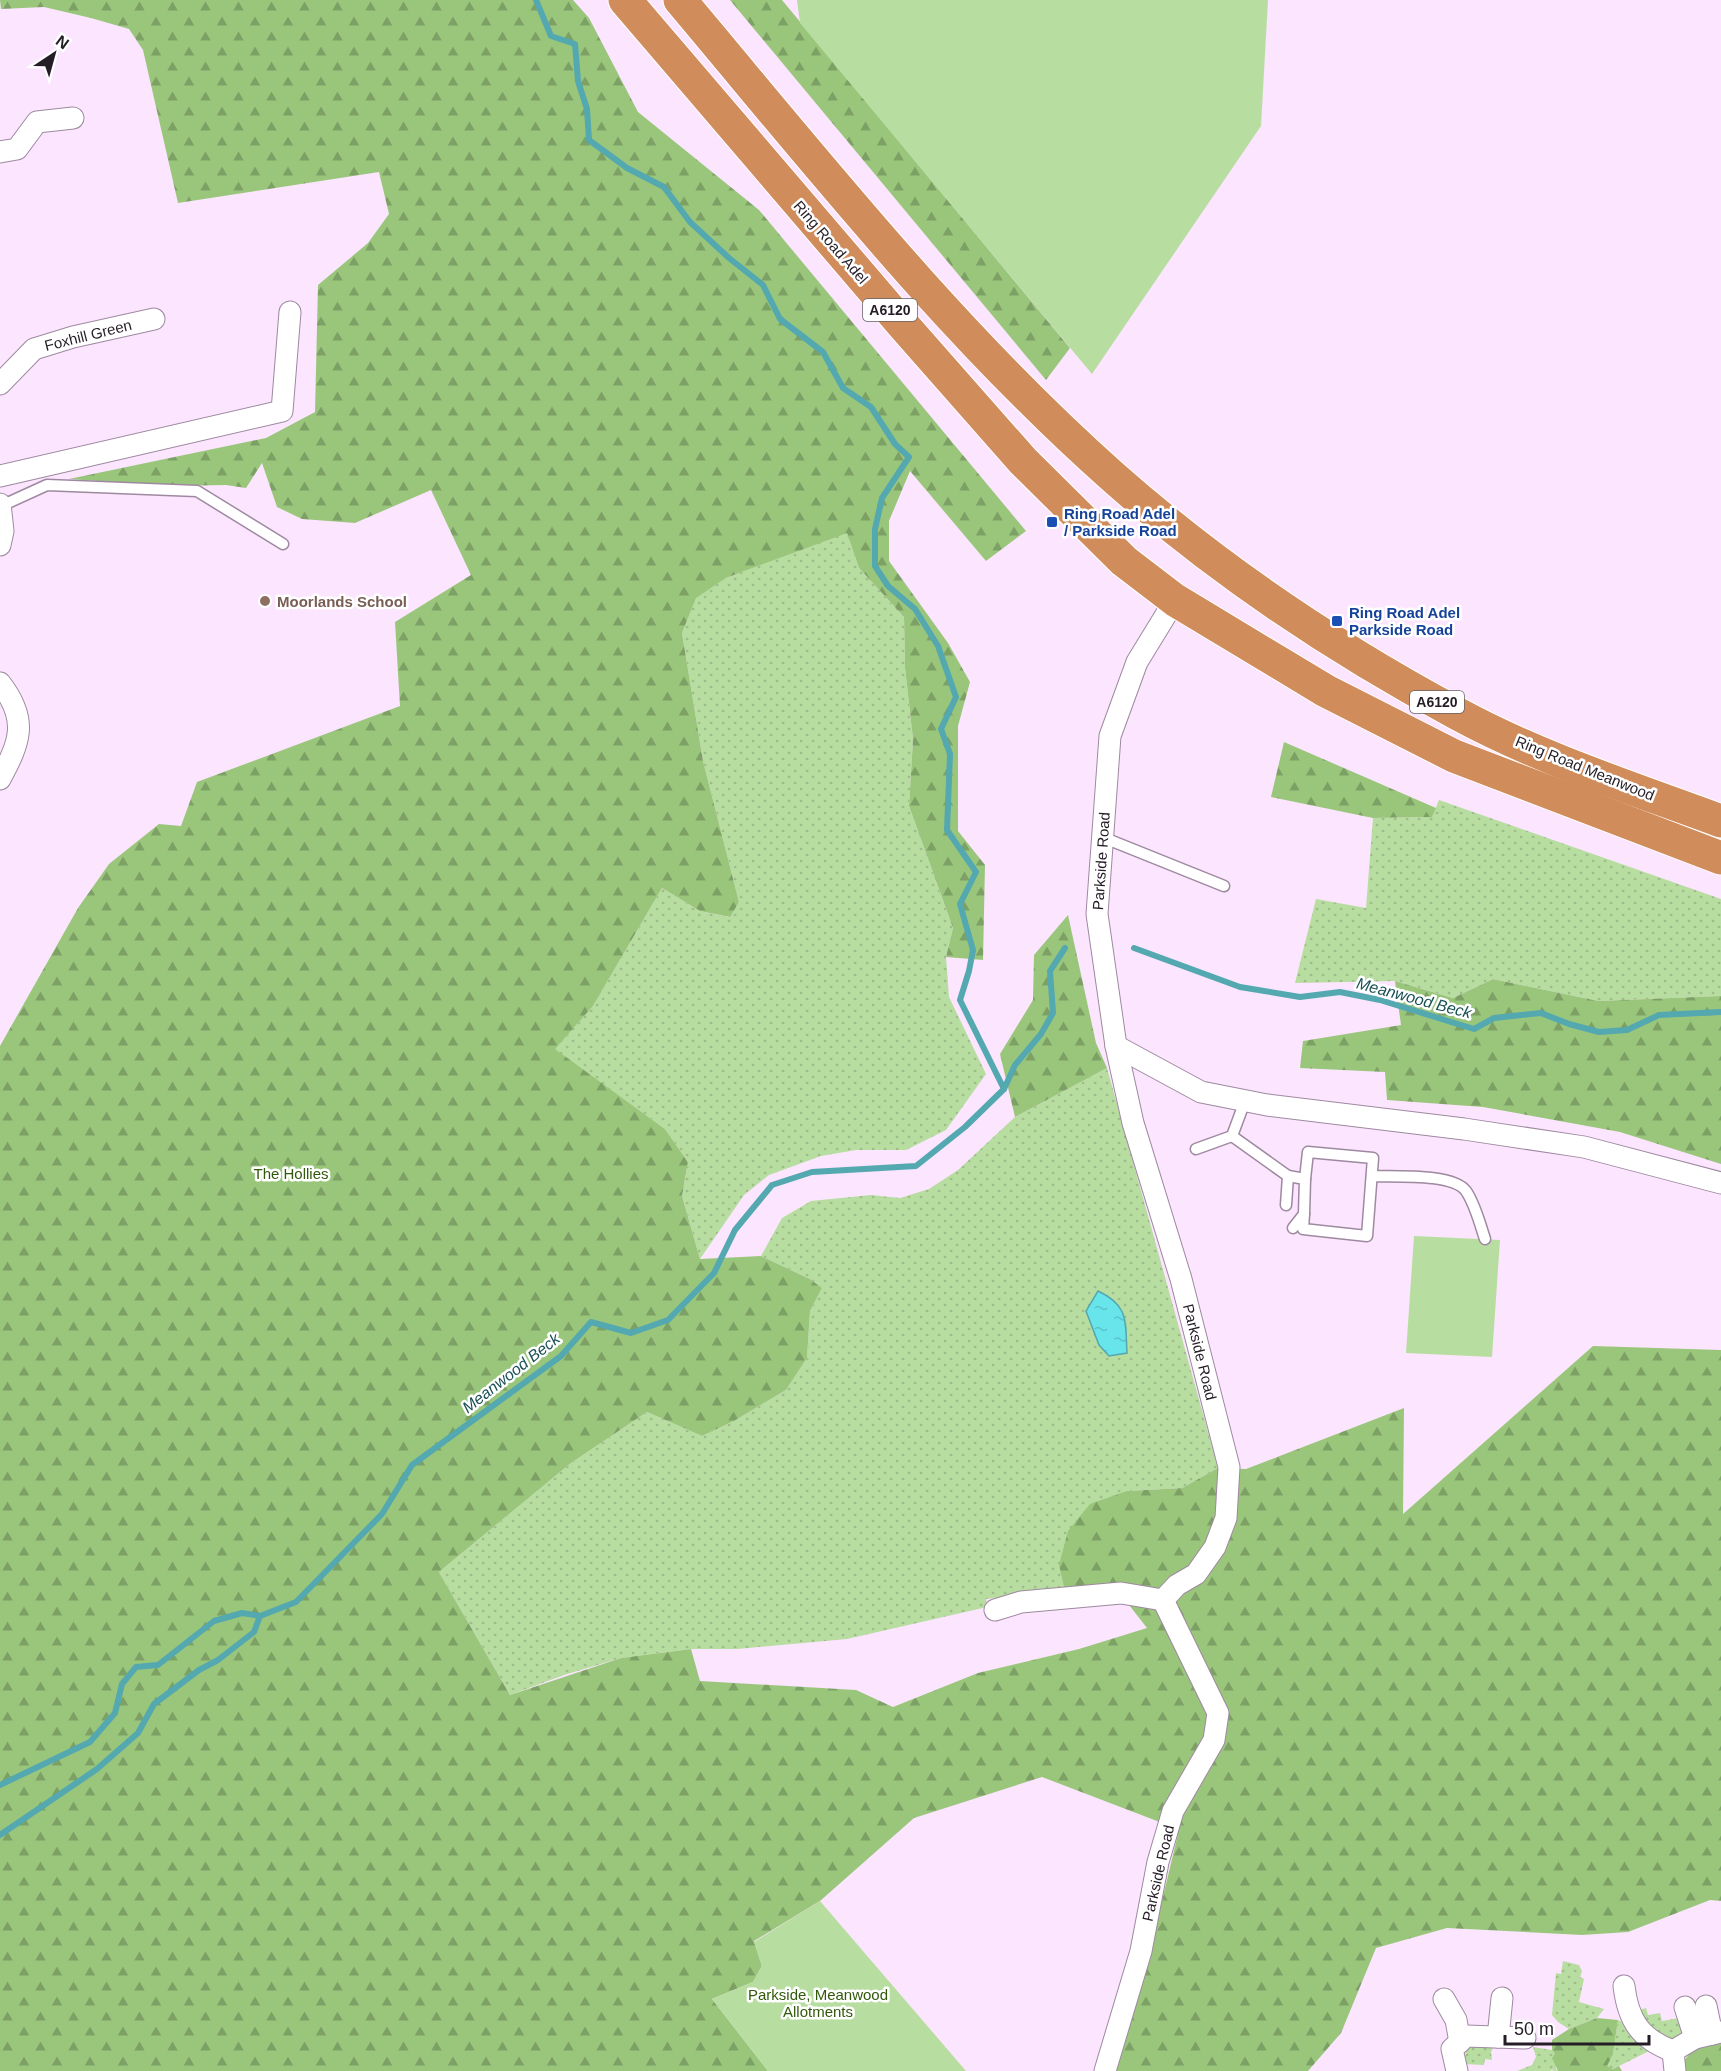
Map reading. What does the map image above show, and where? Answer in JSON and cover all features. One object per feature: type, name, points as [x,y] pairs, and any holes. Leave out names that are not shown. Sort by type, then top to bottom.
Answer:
[{"type":"highway","name":"Ring Road Adel","points":[[625,0],[904,326],[1023,461],[1124,561],[1175,600]]},
{"type":"highway","name":"Ring Road Meanwood","points":[[680,0],[861,215],[990,359],[1113,477],[1180,532],[1343,648],[1460,715],[1555,760],[1721,821]]},
{"type":"highway","name":"A6120","points":[[1175,600],[1326,691],[1455,756],[1721,858]]},
{"type":"street","points":[[0,152],[17,149],[37,122],[73,118]]},
{"type":"street","points":[[0,476],[282,411],[290,312]]},
{"type":"street","name":"Foxhill Green","points":[[0,384],[34,349],[74,337],[154,319]]},
{"type":"street","points":[[0,505],[3,531],[0,545]]},
{"type":"street","name":"Parkside Road","points":[[1105,2071],[1141,1951],[1158,1862],[1173,1810],[1214,1740],[1218,1713],[1162,1600],[1177,1585],[1196,1574],[1215,1547],[1226,1518],[1229,1467],[1181,1279],[1133,1123],[1116,1046],[1097,914],[1110,736],[1137,662],[1175,600]]},
{"type":"street","points":[[0,683],[15,708],[20,734],[12,757],[0,780]]},
{"type":"street","points":[[1116,1046],[1201,1092],[1267,1105],[1464,1129],[1584,1147],[1721,1183]]},
{"type":"street","points":[[995,1610],[1021,1602],[1121,1593],[1162,1600]]},
{"type":"street","points":[[1624,1986],[1627,2007],[1621,2013],[1674,2061],[1709,2035]]},
{"type":"street","points":[[1498,2037],[1502,1998]]},
{"type":"street","points":[[1444,1999],[1456,2020],[1455,2060]]},
{"type":"street","points":[[1706,2006],[1709,2035]]},
{"type":"street","points":[[1685,2007],[1709,2035]]},
{"type":"street","points":[[1455,2060],[1466,2036],[1525,2038]]},
{"type":"lane","points":[[0,505],[47,485],[197,491],[283,544]]},
{"type":"lane","points":[[1102,837],[1224,886]]},
{"type":"lane","points":[[1196,1149],[1232,1136],[1245,1101]]},
{"type":"lane","points":[[1232,1136],[1288,1176],[1305,1179]]},
{"type":"lane","points":[[1308,1152],[1373,1158],[1367,1236],[1303,1229],[1305,1179],[1308,1152]]},
{"type":"lane","points":[[1286,1204],[1288,1176]]},
{"type":"lane","points":[[1372,1176],[1444,1179],[1459,1183],[1467,1192],[1485,1239]]},
{"type":"lane","points":[[1293,1228],[1304,1214]]},
{"type":"green space","name":"The Hollies","points":[[0,0],[573,0],[589,18],[638,112],[759,210],[1026,531],[986,561],[910,471],[889,521],[889,561],[948,643],[970,682],[958,726],[958,831],[985,865],[983,960],[946,957],[953,928],[909,806],[913,739],[905,668],[904,617],[859,568],[847,533],[726,578],[696,598],[682,633],[703,761],[739,902],[730,917],[700,911],[662,888],[593,1006],[555,1049],[665,1129],[688,1162],[682,1196],[700,1259],[761,1256],[810,1279],[822,1288],[810,1311],[807,1358],[786,1390],[734,1421],[702,1436],[647,1412],[571,1463],[439,1572],[510,1695],[621,1658],[691,1649],[700,1681],[856,1690],[893,1707],[978,1673],[1079,1649],[1147,1628],[1115,1587],[1065,1591],[1059,1565],[1068,1531],[1090,1504],[1127,1491],[1182,1488],[1218,1468],[1246,1469],[1404,1408],[1403,1514],[1593,1346],[1721,1350],[1721,1901],[1710,1900],[1628,1932],[1582,1935],[1447,1928],[1376,1948],[1341,2033],[1308,2071],[1116,2071],[1144,1976],[1178,1834],[1157,1821],[1042,1777],[914,1818],[820,1901],[754,1941],[762,1966],[753,1982],[712,1999],[768,2071],[0,2071],[0,1046],[78,908],[109,864],[159,824],[181,826],[197,782],[400,706],[395,622],[471,575],[431,490],[355,523],[302,519],[277,507],[262,463],[246,488],[226,485],[173,486],[69,479],[266,438],[315,412],[318,285],[368,243],[389,214],[379,172],[178,203],[143,50],[129,29],[44,7],[1,9]]},
{"type":"green space","points":[[730,0],[782,0],[1070,348],[1046,380]]},
{"type":"green space","points":[[797,0],[1268,0],[1261,126],[1092,374],[800,23]]},
{"type":"green space","points":[[847,532],[859,568],[904,617],[905,668],[913,739],[909,806],[953,928],[946,957],[949,997],[986,1074],[946,1130],[906,1150],[856,1150],[821,1156],[769,1175],[744,1195],[700,1259],[682,1196],[688,1162],[665,1129],[554,1049],[593,1006],[662,888],[700,911],[729,917],[739,902],[703,761],[682,633],[696,597],[726,578]]},
{"type":"green space","points":[[1284,742],[1436,808],[1432,817],[1373,818],[1271,797]]},
{"type":"green space","points":[[1439,800],[1721,899],[1721,996],[1598,1001],[1493,979],[1453,998],[1395,981],[1295,983],[1316,899],[1366,908],[1373,818],[1432,817]]},
{"type":"green space","points":[[1068,915],[1096,1043],[1107,1068],[1015,1117],[1000,1054],[1033,1000],[1034,955]]},
{"type":"green space","points":[[1493,979],[1598,1001],[1721,996],[1721,1164],[1620,1132],[1483,1107],[1387,1100],[1385,1072],[1300,1068],[1303,1041],[1401,1025],[1395,981],[1453,998]]},
{"type":"green space","points":[[1107,1068],[1218,1468],[1182,1488],[1127,1491],[1065,1591],[986,1599],[987,1607],[847,1639],[737,1649],[691,1649],[621,1658],[564,1675],[510,1695],[439,1572],[571,1463],[647,1412],[702,1436],[734,1421],[786,1390],[807,1358],[810,1311],[822,1288],[810,1279],[761,1256],[782,1218],[811,1201],[871,1195],[900,1198],[929,1189],[958,1170],[1015,1117]]},
{"type":"green space","points":[[1414,1236],[1500,1240],[1492,1357],[1406,1353]]},
{"type":"green space","name":"Parkside, Meanwood Allotments","points":[[820,1901],[966,2071],[768,2071],[712,1999],[753,1982],[762,1966],[754,1942]]},
{"type":"green space","points":[[1563,1961],[1579,1965],[1582,1971],[1580,1977],[1584,1979],[1579,2002],[1604,2009],[1597,2018],[1569,2029],[1552,2015],[1556,1973],[1561,1974]]},
{"type":"green space","points":[[1646,2008],[1648,2015],[1660,2013],[1662,2021],[1679,2018],[1683,2032],[1677,2042],[1649,2035],[1639,2010]]},
{"type":"green space","points":[[1597,2018],[1618,2020],[1613,2054],[1607,2066],[1613,2069],[1619,2066],[1622,2071],[1558,2071],[1552,2058],[1555,2054],[1552,2050],[1552,2040],[1569,2029]]},
{"type":"green space","points":[[1618,2020],[1627,2024],[1649,2051],[1613,2069],[1606,2066],[1613,2054]]},
{"type":"green space","points":[[1721,2031],[1721,2071],[1681,2071],[1680,2066],[1694,2048]]},
{"type":"green space","points":[[1476,2043],[1494,2046],[1491,2052],[1492,2060],[1485,2059],[1484,2065],[1463,2064],[1467,2049]]},
{"type":"green space","points":[[1533,2047],[1552,2050],[1558,2071],[1552,2071],[1554,2069],[1517,2071],[1532,2065],[1536,2057]]},
{"type":"water","points":[[1098,1291],[1121,1309],[1124,1316],[1127,1353],[1109,1356],[1099,1345],[1086,1311]]},
{"type":"waterway","points":[[536,0],[551,36],[575,44],[578,81],[587,109],[589,140],[627,168],[664,187],[690,222],[763,285],[780,319],[823,352],[843,388],[871,407],[895,444],[909,457],[882,498],[875,529],[875,566],[888,586],[915,609],[938,646],[956,697],[941,729],[950,754],[947,830],[976,872],[960,904],[973,950],[960,1000],[1004,1089]]},
{"type":"waterway","name":"Meanwood Beck","points":[[0,1835],[97,1769],[138,1733],[154,1704],[254,1632],[260,1616],[296,1602],[382,1514],[412,1465],[561,1356],[591,1322],[631,1333],[668,1320],[714,1273],[735,1230],[772,1185],[812,1172],[916,1166],[965,1127],[1004,1089],[1015,1065],[1041,1034],[1053,1013],[1050,971],[1065,948]]},
{"type":"waterway","name":"Meanwood Beck","points":[[1134,948],[1240,987],[1300,997],[1340,992],[1380,1000],[1474,1029],[1494,1018],[1541,1013],[1599,1032],[1627,1030],[1659,1015],[1721,1012]]},
{"type":"waterway","points":[[0,1785],[90,1742],[115,1713],[122,1684],[136,1667],[158,1665],[214,1621],[242,1613],[260,1616]]},
{"type":"place","name":"Ring Road Adel / Parkside Road","points":[[1052,522]]},
{"type":"place","name":"Moorlands School","points":[[265,601]]},
{"type":"place","name":"Ring Road Adel Parkside Road","points":[[1337,621]]}]
